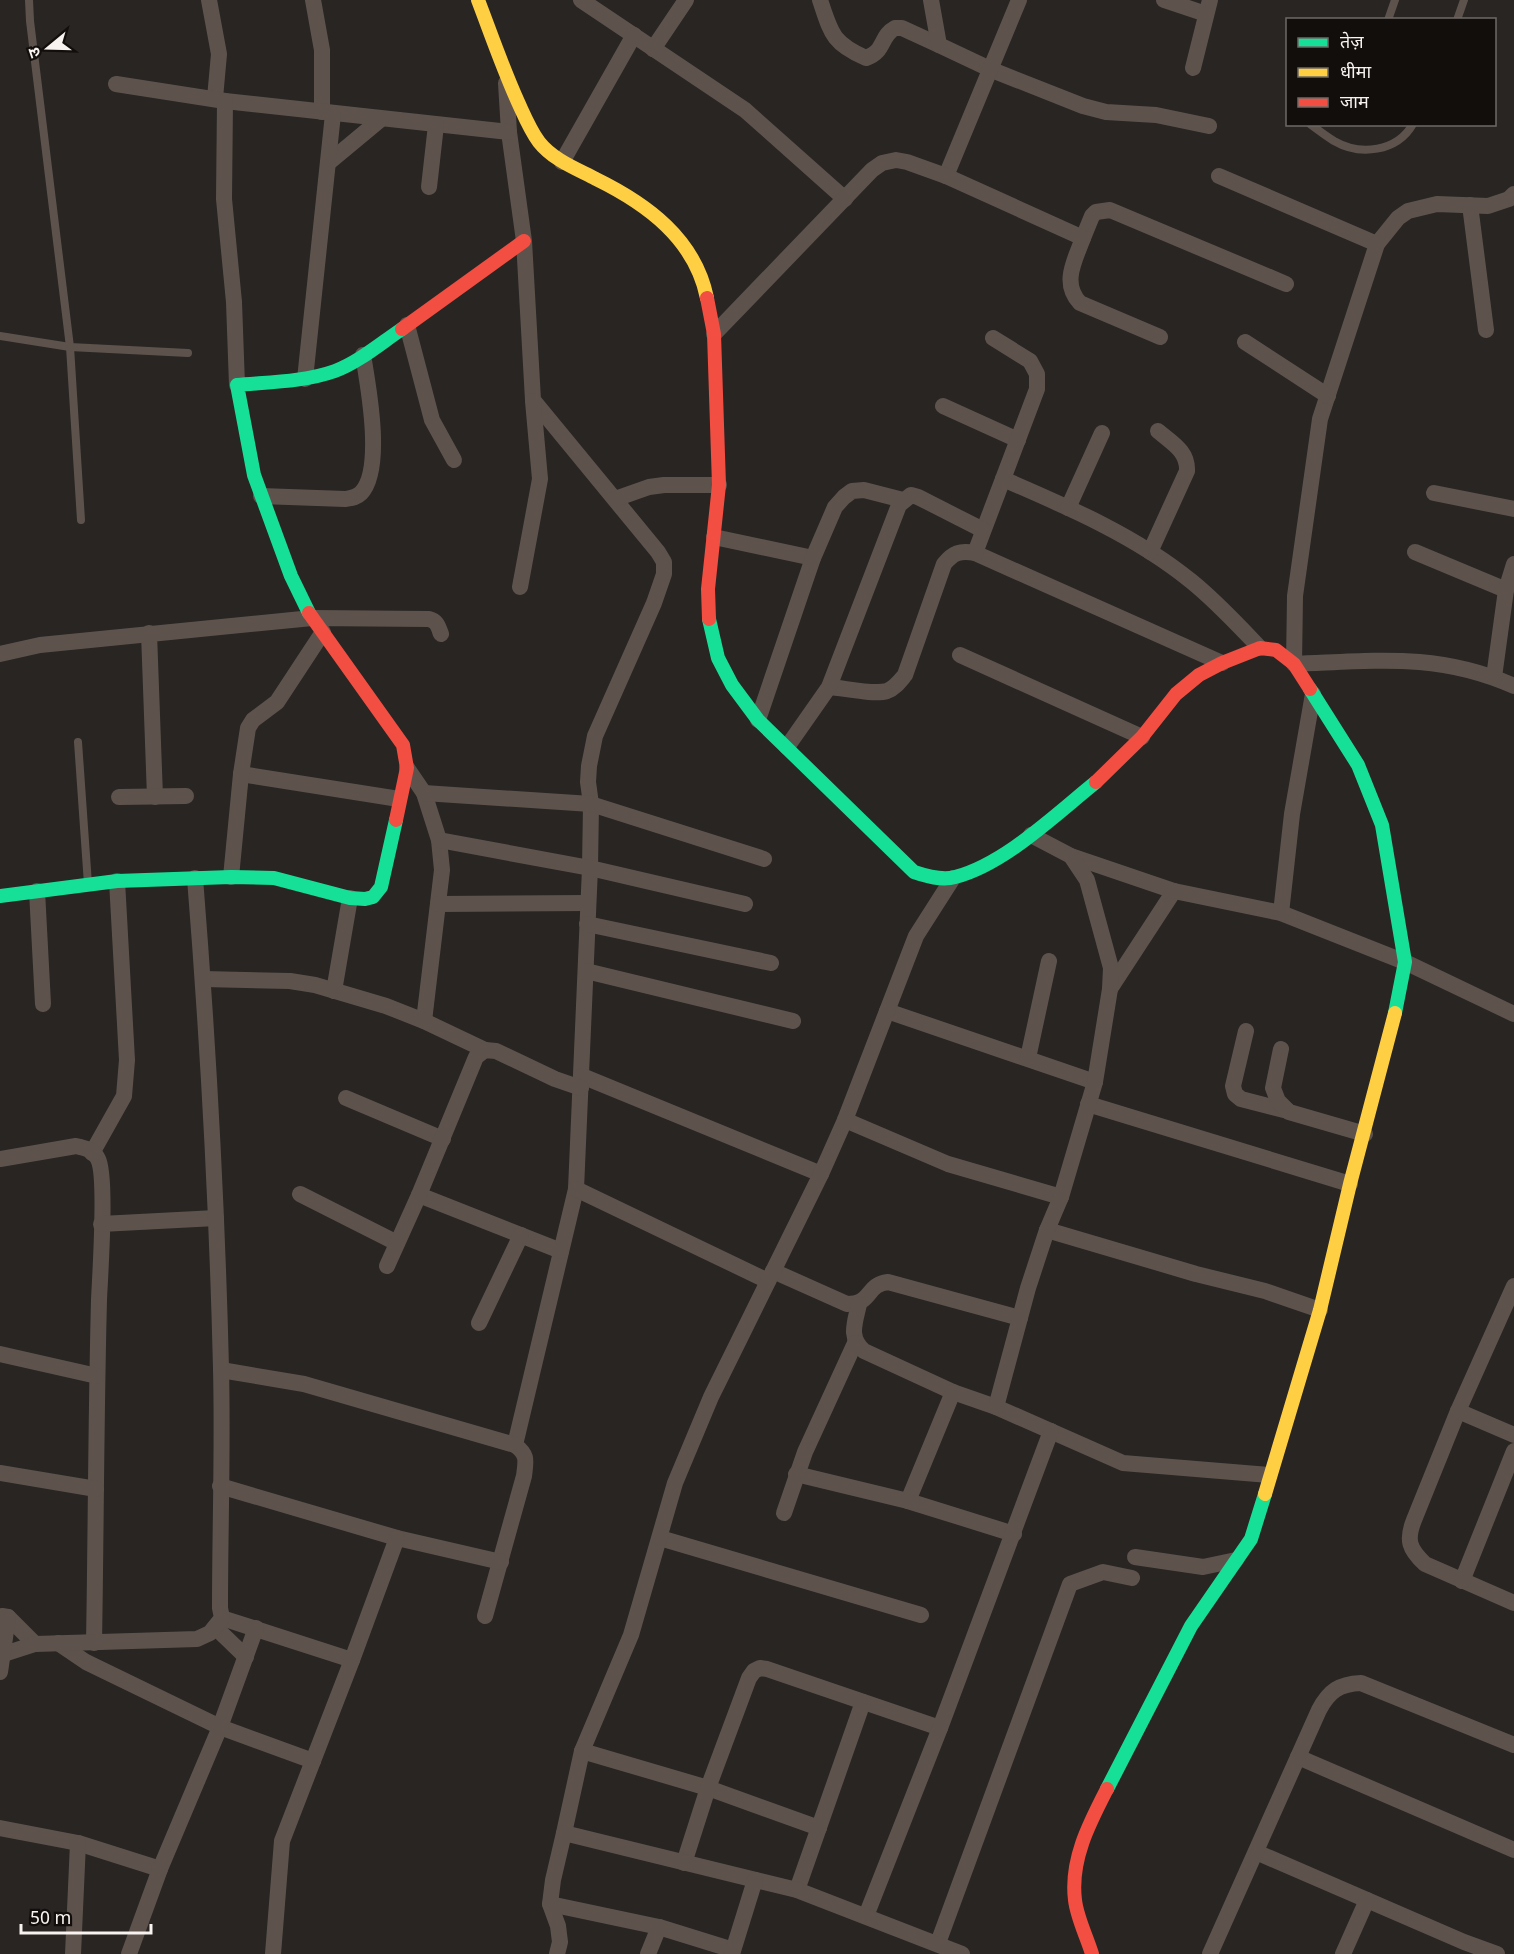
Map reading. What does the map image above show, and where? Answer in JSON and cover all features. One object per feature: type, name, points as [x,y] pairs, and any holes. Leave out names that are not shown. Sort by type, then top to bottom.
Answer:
[{"type":"street","points":[[0,896],[117,881],[231,877],[274,878],[350,898],[365,899],[373,897],[381,887],[407,768],[403,745],[312,618],[284,559],[254,475],[237,385],[234,302],[224,199],[219,54],[209,0]]},
{"type":"street","points":[[304,379],[328,163],[328,113],[322,50],[313,0]]},
{"type":"street","points":[[581,0],[745,110],[845,199]]},
{"type":"street","points":[[653,49],[686,0]]},
{"type":"street","points":[[820,0],[834,37],[849,50],[866,58],[877,53],[887,34],[895,28],[902,28],[992,70],[1083,106],[1106,112],[1156,116],[1209,126]]},
{"type":"street","points":[[931,0],[939,45]]},
{"type":"street","points":[[946,176],[992,70],[1019,0]]},
{"type":"street","points":[[1164,0],[1208,7],[1193,68]]},
{"type":"street","points":[[481,1],[506,74],[526,120],[540,143],[562,162],[628,195],[665,224],[684,246],[703,280],[714,334],[719,485],[708,589],[709,620],[718,658],[732,685],[758,720],[914,872],[930,877],[953,878],[1004,855],[1101,778],[1142,737],[1176,694],[1199,675],[1260,648],[1276,650],[1294,664],[1358,765],[1382,825],[1405,962],[1395,1015],[1350,1184],[1320,1310],[1251,1539],[1191,1626],[1101,1800],[1080,1848],[1076,1863],[1075,1901],[1092,1954]]},
{"type":"street","points":[[562,162],[634,36]]},
{"type":"street","points":[[506,74],[509,132],[524,241],[540,479],[520,586]]},
{"type":"street","points":[[116,84],[328,113],[509,132]]},
{"type":"street","points":[[328,163],[381,119]]},
{"type":"street","points":[[429,187],[436,125]]},
{"type":"street","points":[[714,334],[872,170],[882,163],[896,160],[907,162],[946,176],[1083,237]]},
{"type":"street","points":[[1219,176],[1377,244]]},
{"type":"street","points":[[1294,664],[1294,596],[1320,420],[1377,244],[1398,218],[1408,211],[1437,204],[1488,206],[1509,199],[1514,194]]},
{"type":"street","points":[[1470,206],[1486,330]]},
{"type":"street","points":[[1160,338],[1080,303],[1072,295],[1070,274],[1095,212],[1110,210],[1286,284]]},
{"type":"street","points":[[237,385],[304,379],[335,370],[363,355],[407,325],[524,241]]},
{"type":"street","points":[[407,325],[432,420],[454,460]]},
{"type":"street","points":[[975,553],[1037,389],[1037,374],[1030,361],[993,338]]},
{"type":"street","points":[[1245,342],[1328,396]]},
{"type":"street","points":[[261,496],[345,499],[354,498],[366,487],[374,437],[363,355]]},
{"type":"street","points":[[515,1445],[576,1189],[590,868],[591,804],[588,782],[595,736],[654,603],[664,574],[663,562],[658,552],[533,400]]},
{"type":"street","points":[[943,406],[1018,440]]},
{"type":"street","points":[[1150,552],[1187,471],[1187,462],[1183,452],[1158,431]]},
{"type":"street","points":[[1068,508],[1102,433]]},
{"type":"street","points":[[1003,479],[1068,508],[1150,552],[1192,581],[1260,648]]},
{"type":"street","points":[[615,499],[649,487],[719,485]]},
{"type":"street","points":[[758,720],[813,558],[835,507],[852,491],[864,490],[903,500]]},
{"type":"street","points":[[1434,493],[1514,509]]},
{"type":"street","points":[[787,747],[829,687],[899,505],[903,500],[911,495],[918,497],[983,530]]},
{"type":"street","points":[[714,537],[813,558]]},
{"type":"street","points":[[829,687],[879,692],[896,686],[905,675],[944,564],[951,556],[962,550],[975,553],[1222,663]]},
{"type":"street","points":[[1415,552],[1506,590]]},
{"type":"street","points":[[1494,677],[1506,590],[1514,564]]},
{"type":"street","points":[[0,654],[40,645],[312,618],[429,619],[438,625],[441,634]]},
{"type":"street","points":[[231,877],[248,728],[253,720],[277,702],[323,632]]},
{"type":"street","points":[[149,633],[155,797]]},
{"type":"street","points":[[960,656],[1142,737]]},
{"type":"street","points":[[1294,664],[1399,659],[1441,663],[1494,677],[1514,686]]},
{"type":"street","points":[[1281,913],[1292,814],[1313,694]]},
{"type":"street","points":[[407,768],[424,793],[439,840],[442,870],[424,1021]]},
{"type":"street","points":[[241,774],[399,799]]},
{"type":"street","points":[[424,793],[591,804],[764,859]]},
{"type":"street","points":[[119,797],[186,796]]},
{"type":"street","points":[[1031,835],[1071,856],[1174,891],[1281,913],[1405,962],[1514,1014]]},
{"type":"street","points":[[439,840],[590,868],[745,904]]},
{"type":"street","points":[[996,1407],[1020,1318],[1047,1230],[1061,1197],[1095,1082],[1110,989],[1111,968],[1087,880],[1071,856]]},
{"type":"street","points":[[2,1653],[35,1644],[197,1639],[210,1633],[218,1622],[220,1608],[221,1370],[212,1104],[195,878]]},
{"type":"street","points":[[557,1954],[560,1942],[558,1926],[550,1904],[553,1880],[582,1751],[631,1635],[675,1483],[711,1397],[845,1120],[916,936],[953,878]]},
{"type":"street","points":[[92,1153],[119,1107],[126,1085],[127,1060],[117,881]]},
{"type":"street","points":[[37,891],[44,1004]]},
{"type":"street","points":[[1110,989],[1174,891]]},
{"type":"street","points":[[334,990],[350,898]]},
{"type":"street","points":[[438,904],[588,903]]},
{"type":"street","points":[[587,924],[771,963]]},
{"type":"street","points":[[1028,1058],[1049,961]]},
{"type":"street","points":[[586,971],[793,1021]]},
{"type":"street","points":[[203,979],[290,981],[315,985],[386,1006],[424,1021],[484,1050],[496,1051],[555,1079],[581,1082],[820,1174]]},
{"type":"street","points":[[886,1011],[1095,1082]]},
{"type":"street","points":[[1246,1031],[1233,1086],[1235,1094],[1241,1099],[1365,1134]]},
{"type":"street","points":[[1281,1049],[1273,1088],[1278,1101],[1289,1112]]},
{"type":"street","points":[[387,1266],[476,1057],[484,1050]]},
{"type":"street","points":[[346,1098],[443,1139]]},
{"type":"street","points":[[1088,1104],[1350,1184]]},
{"type":"street","points":[[845,1120],[948,1164],[1061,1197]]},
{"type":"street","points":[[0,1159],[76,1146],[88,1148],[98,1159],[102,1175],[94,1642]]},
{"type":"street","points":[[576,1189],[771,1276],[847,1304],[859,1304],[865,1300],[873,1288],[880,1283],[888,1282],[1020,1318]]},
{"type":"street","points":[[300,1194],[397,1243]]},
{"type":"street","points":[[419,1195],[561,1251]]},
{"type":"street","points":[[101,1224],[216,1218]]},
{"type":"street","points":[[1047,1230],[1196,1274],[1265,1291],[1320,1310]]},
{"type":"street","points":[[479,1323],[521,1235]]},
{"type":"street","points":[[1513,1600],[1425,1564],[1414,1555],[1409,1544],[1414,1520],[1458,1411],[1514,1286]]},
{"type":"street","points":[[784,1514],[796,1474],[855,1343],[854,1332],[859,1304]]},
{"type":"street","points":[[855,1343],[864,1351],[953,1392],[996,1407],[1123,1463],[1269,1475]]},
{"type":"street","points":[[0,1354],[97,1376]]},
{"type":"street","points":[[221,1370],[304,1384],[515,1445],[523,1451],[526,1461],[524,1476],[485,1616]]},
{"type":"street","points":[[908,1501],[953,1392]]},
{"type":"street","points":[[1458,1411],[1514,1435]]},
{"type":"street","points":[[866,1916],[1052,1431]]},
{"type":"street","points":[[1462,1581],[1514,1451]]},
{"type":"street","points":[[0,1473],[96,1489]]},
{"type":"street","points":[[796,1474],[908,1501],[1014,1534]]},
{"type":"street","points":[[220,1486],[397,1538],[501,1562]]},
{"type":"street","points":[[273,1954],[282,1841],[397,1538]]},
{"type":"street","points":[[660,1538],[921,1615]]},
{"type":"street","points":[[1135,1557],[1203,1567],[1236,1560]]},
{"type":"street","points":[[938,1943],[1070,1584],[1104,1572],[1132,1578]]},
{"type":"street","points":[[4,1617],[35,1644]]},
{"type":"street","points":[[0,1672],[4,1617]]},
{"type":"street","points":[[218,1622],[256,1628],[352,1660]]},
{"type":"street","points":[[218,1622],[246,1657]]},
{"type":"street","points":[[129,1954],[160,1869],[220,1727],[256,1628]]},
{"type":"street","points":[[58,1643],[86,1662],[220,1727],[313,1761]]},
{"type":"street","points":[[684,1863],[740,1699],[754,1671],[760,1668],[767,1669],[940,1728]]},
{"type":"street","points":[[1210,1954],[1327,1696],[1338,1687],[1350,1683],[1361,1683],[1514,1744]]},
{"type":"street","points":[[797,1890],[863,1702]]},
{"type":"street","points":[[582,1751],[708,1788],[819,1828]]},
{"type":"street","points":[[1298,1757],[1514,1850]]},
{"type":"street","points":[[0,1828],[78,1843],[160,1869]]},
{"type":"street","points":[[564,1833],[797,1890],[962,1954]]},
{"type":"street","points":[[73,1954],[78,1843]]},
{"type":"street","points":[[1256,1852],[1367,1900],[1461,1948],[1497,1954]]},
{"type":"street","points":[[550,1904],[659,1927],[732,1952],[755,1880]]},
{"type":"street","points":[[1343,1954],[1367,1900]]},
{"type":"street","points":[[648,1954],[659,1927]]},
{"type":"lane","points":[[29,0],[70,347],[81,520]]},
{"type":"lane","points":[[1389,18],[1395,0]]},
{"type":"lane","points":[[1458,18],[1464,0]]},
{"type":"lane","points":[[1313,126],[1334,141],[1349,148],[1366,150],[1379,149],[1394,143],[1407,134],[1412,126]]},
{"type":"lane","points":[[0,336],[70,347],[188,353]]},
{"type":"lane","points":[[78,742],[88,885]]},
{"type":"traffic: fast","points":[[309,613],[291,576],[254,475],[237,385],[299,379],[335,371],[361,357],[402,329]]},
{"type":"traffic: fast","points":[[709,619],[718,658],[732,685],[758,720],[914,872],[945,878],[974,870],[1011,850],[1096,782]]},
{"type":"traffic: fast","points":[[1310,689],[1358,765],[1382,825],[1405,962],[1395,1013]]},
{"type":"traffic: fast","points":[[0,896],[117,881],[231,877],[274,878],[350,898],[365,899],[373,897],[381,887],[396,820]]},
{"type":"traffic: fast","points":[[1107,1789],[1191,1626],[1251,1539],[1265,1494]]},
{"type":"traffic: slow","points":[[478,0],[513,90],[539,142],[558,159],[633,200],[666,226],[692,258],[707,298]]},
{"type":"traffic: slow","points":[[1265,1494],[1320,1310],[1395,1013]]},
{"type":"traffic: jam","points":[[402,329],[524,241]]},
{"type":"traffic: jam","points":[[707,298],[714,334],[719,485],[708,589],[709,619]]},
{"type":"traffic: jam","points":[[309,613],[403,745],[407,768],[396,820]]},
{"type":"traffic: jam","points":[[1096,782],[1142,737],[1176,694],[1199,675],[1222,663],[1260,648],[1276,650],[1294,664],[1310,689]]},
{"type":"traffic: jam","points":[[1092,1954],[1076,1907],[1075,1871],[1082,1843],[1107,1789]]}]
